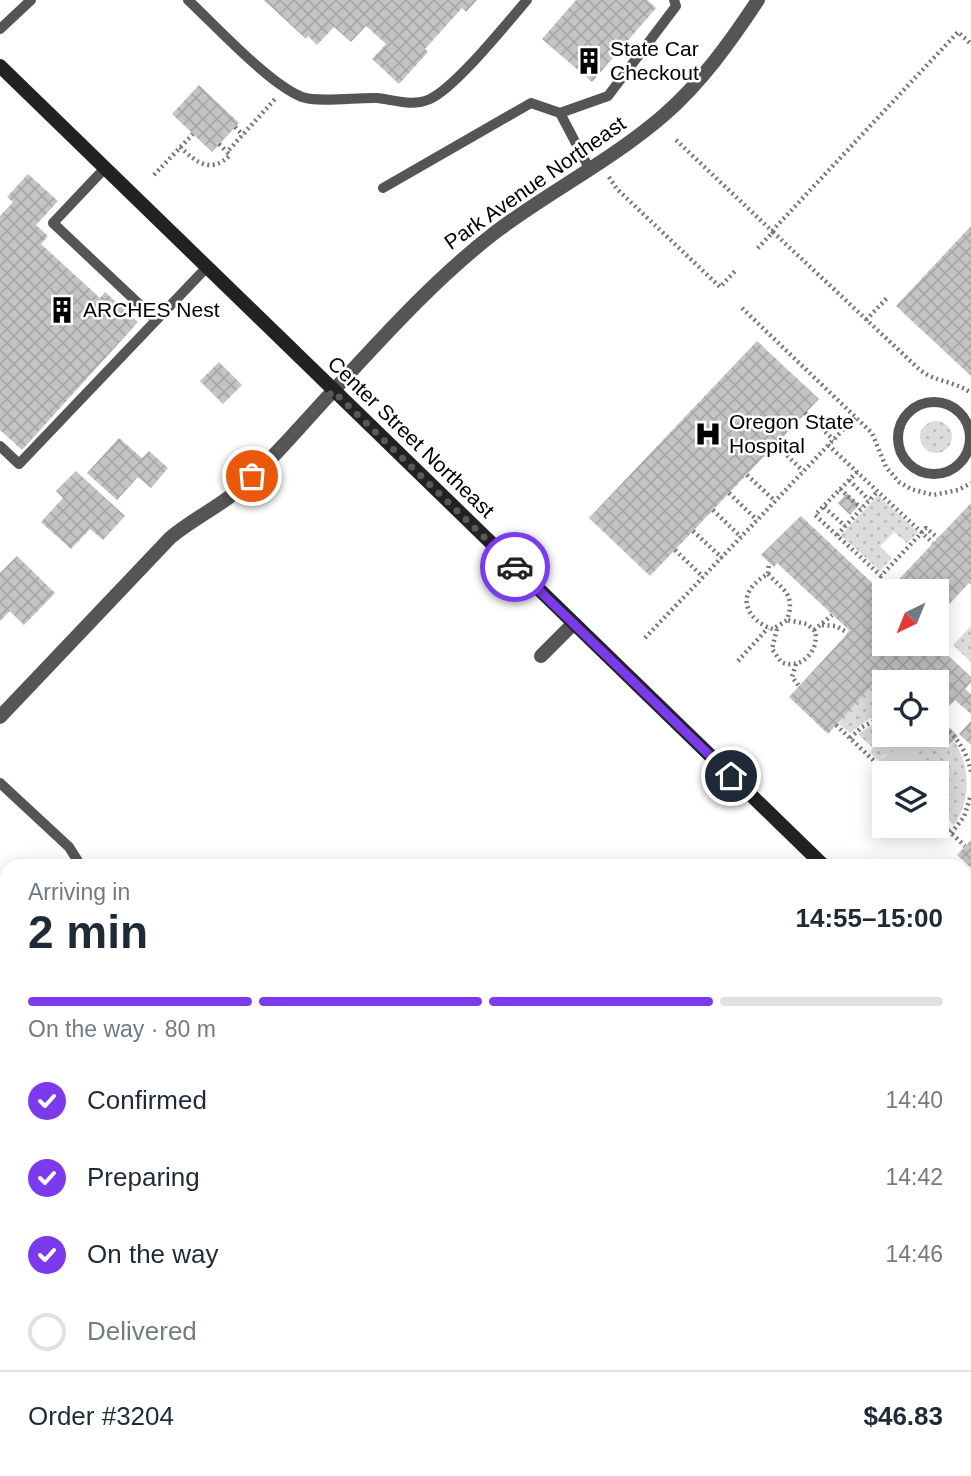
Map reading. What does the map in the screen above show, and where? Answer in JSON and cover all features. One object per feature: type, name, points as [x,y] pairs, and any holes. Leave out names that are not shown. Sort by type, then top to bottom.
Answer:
[{"type":"main road","name":"Center Street Northeast","points":[[0,66],[817,859]]},
{"type":"street","name":"Park Avenue Northeast","points":[[2,711],[170,538],[237,491],[450,269],[495,233],[590,170],[666,114],[706,72],[758,0]]},
{"type":"street","points":[[541,656],[573,624]]},
{"type":"lane","points":[[0,29],[31,0]]},
{"type":"lane","points":[[188,0],[259,66],[286,88],[304,98],[378,98],[407,104],[429,100],[447,89],[527,0]]},
{"type":"lane","points":[[383,188],[531,103],[559,113],[608,96],[676,6],[674,0]]},
{"type":"lane","points":[[559,113],[590,170]]},
{"type":"lane","points":[[105,168],[53,223],[156,320]]},
{"type":"lane","points":[[0,446],[19,464],[207,267]]},
{"type":"lane","points":[[926,402],[949,404],[966,420],[970,432],[966,455],[949,471],[937,474],[914,468],[900,449],[898,437],[901,425],[908,413],[926,402]]},
{"type":"lane","points":[[0,783],[69,847],[77,859]]},
{"type":"path","points":[[756,250],[958,32],[971,44]]},
{"type":"path","points":[[227,152],[259,117]]},
{"type":"path","points":[[235,127],[243,135]]},
{"type":"path","points":[[154,175],[193,134]]},
{"type":"path","points":[[676,140],[925,374],[955,384],[971,393]]},
{"type":"path","points":[[180,147],[201,164],[213,166],[222,163],[230,155],[219,144]]},
{"type":"path","points":[[608,176],[617,189],[721,288],[736,270]]},
{"type":"path","points":[[866,320],[887,298]]},
{"type":"path","points":[[742,308],[872,433],[891,473],[911,489],[933,495],[958,490],[971,483]]},
{"type":"path","points":[[805,413],[834,440]]},
{"type":"path","points":[[645,638],[856,416]]},
{"type":"path","points":[[775,444],[803,471]]},
{"type":"path","points":[[828,445],[933,543]]},
{"type":"path","points":[[857,472],[815,515],[881,576],[927,528],[938,538]]},
{"type":"path","points":[[747,475],[775,501]]},
{"type":"path","points":[[849,480],[869,500]]},
{"type":"path","points":[[840,489],[862,508]]},
{"type":"path","points":[[837,535],[878,491]]},
{"type":"path","points":[[729,493],[757,520]]},
{"type":"path","points":[[824,507],[845,526]]},
{"type":"path","points":[[713,510],[741,537]]},
{"type":"path","points":[[693,531],[722,558]]},
{"type":"path","points":[[675,550],[703,577]]},
{"type":"path","points":[[769,562],[768,574],[751,587],[747,600],[752,615],[768,628],[778,628]]},
{"type":"path","points":[[768,574],[788,594],[790,604],[787,620],[778,628],[773,640],[774,654],[787,665],[796,664],[809,656],[815,647],[816,636],[807,624],[787,620]]},
{"type":"path","points":[[814,630],[832,615]]},
{"type":"path","points":[[822,625],[836,626],[848,633]]},
{"type":"path","points":[[738,661],[768,628]]},
{"type":"path","points":[[796,664],[792,677],[799,686]]},
{"type":"path","points":[[850,738],[872,722]]},
{"type":"path","points":[[836,725],[874,761]]},
{"type":"path","points":[[949,733],[959,741],[971,771]]},
{"type":"path","points":[[965,846],[951,833],[964,817],[971,795]]},
{"type":"shaded area","points":[[936,421],[947,426],[952,437],[947,448],[936,453],[925,448],[920,437],[925,426]]},
{"type":"shaded area","points":[[878,495],[918,532],[907,543],[894,532],[880,546],[892,558],[880,571],[841,535]]},
{"type":"shaded area","points":[[971,626],[971,662],[953,645]]},
{"type":"shaded area","points":[[872,685],[872,717],[850,733],[838,723]]},
{"type":"shaded area","points":[[872,725],[872,747],[948,748],[954,741],[964,762],[967,783],[964,805],[954,825],[949,820],[949,761],[912,761],[884,755],[878,760],[870,752],[873,748],[858,734]]},
{"type":"shaded area","points":[[896,750],[909,750],[920,754],[927,761],[879,761]]},
{"type":"building","points":[[264,0],[477,0],[466,12],[462,8],[425,49],[428,52],[399,84],[372,59],[386,44],[366,26],[351,42],[334,27],[317,45],[308,36],[306,39]]},
{"type":"building","name":"State Car Checkout","points":[[576,0],[647,0],[656,8],[592,82],[542,39]]},
{"type":"building","points":[[199,85],[239,123],[212,152],[172,114]]},
{"type":"building","name":"ARCHES Nest","points":[[28,174],[58,201],[36,225],[48,236],[41,244],[100,298],[105,292],[138,322],[22,450],[0,430],[0,216],[13,202],[7,197]]},
{"type":"building","points":[[971,226],[971,376],[896,306]]},
{"type":"building","points":[[757,341],[819,399],[650,576],[589,518]]},
{"type":"building","points":[[219,362],[242,385],[223,404],[200,381]]},
{"type":"building","points":[[119,438],[142,458],[149,451],[168,468],[151,488],[138,477],[117,500],[87,473]]},
{"type":"building","points":[[76,471],[125,516],[103,540],[90,529],[71,549],[41,522],[63,498],[56,491]]},
{"type":"building","points":[[847,493],[859,505],[850,515],[838,503]]},
{"type":"building","points":[[971,503],[971,585],[969,583],[949,604],[949,579],[899,579]]},
{"type":"building","name":"Oregon State Hospital","points":[[801,516],[872,583],[872,656],[949,656],[971,677],[971,682],[965,689],[971,694],[971,714],[955,700],[949,706],[949,670],[872,670],[872,686],[828,734],[789,697],[850,631],[777,563],[774,567],[761,555]]},
{"type":"building","points":[[17,556],[55,593],[24,625],[10,611],[0,621],[0,573]]},
{"type":"building","points":[[971,721],[971,745],[959,734]]},
{"type":"building","points":[[949,727],[958,736],[949,745]]},
{"type":"building","points":[[971,840],[971,859],[961,859],[957,855]]},
{"type":"way so far","points":[[252,476],[333,391],[515,567]]},
{"type":"place","name":"State Car Checkout","points":[[589,61]]},
{"type":"place","name":"ARCHES Nest","points":[[62,310]]},
{"type":"place","name":"Oregon State Hospital","points":[[708,434]]},
{"type":"route","points":[[515,567],[731,776]]}]
